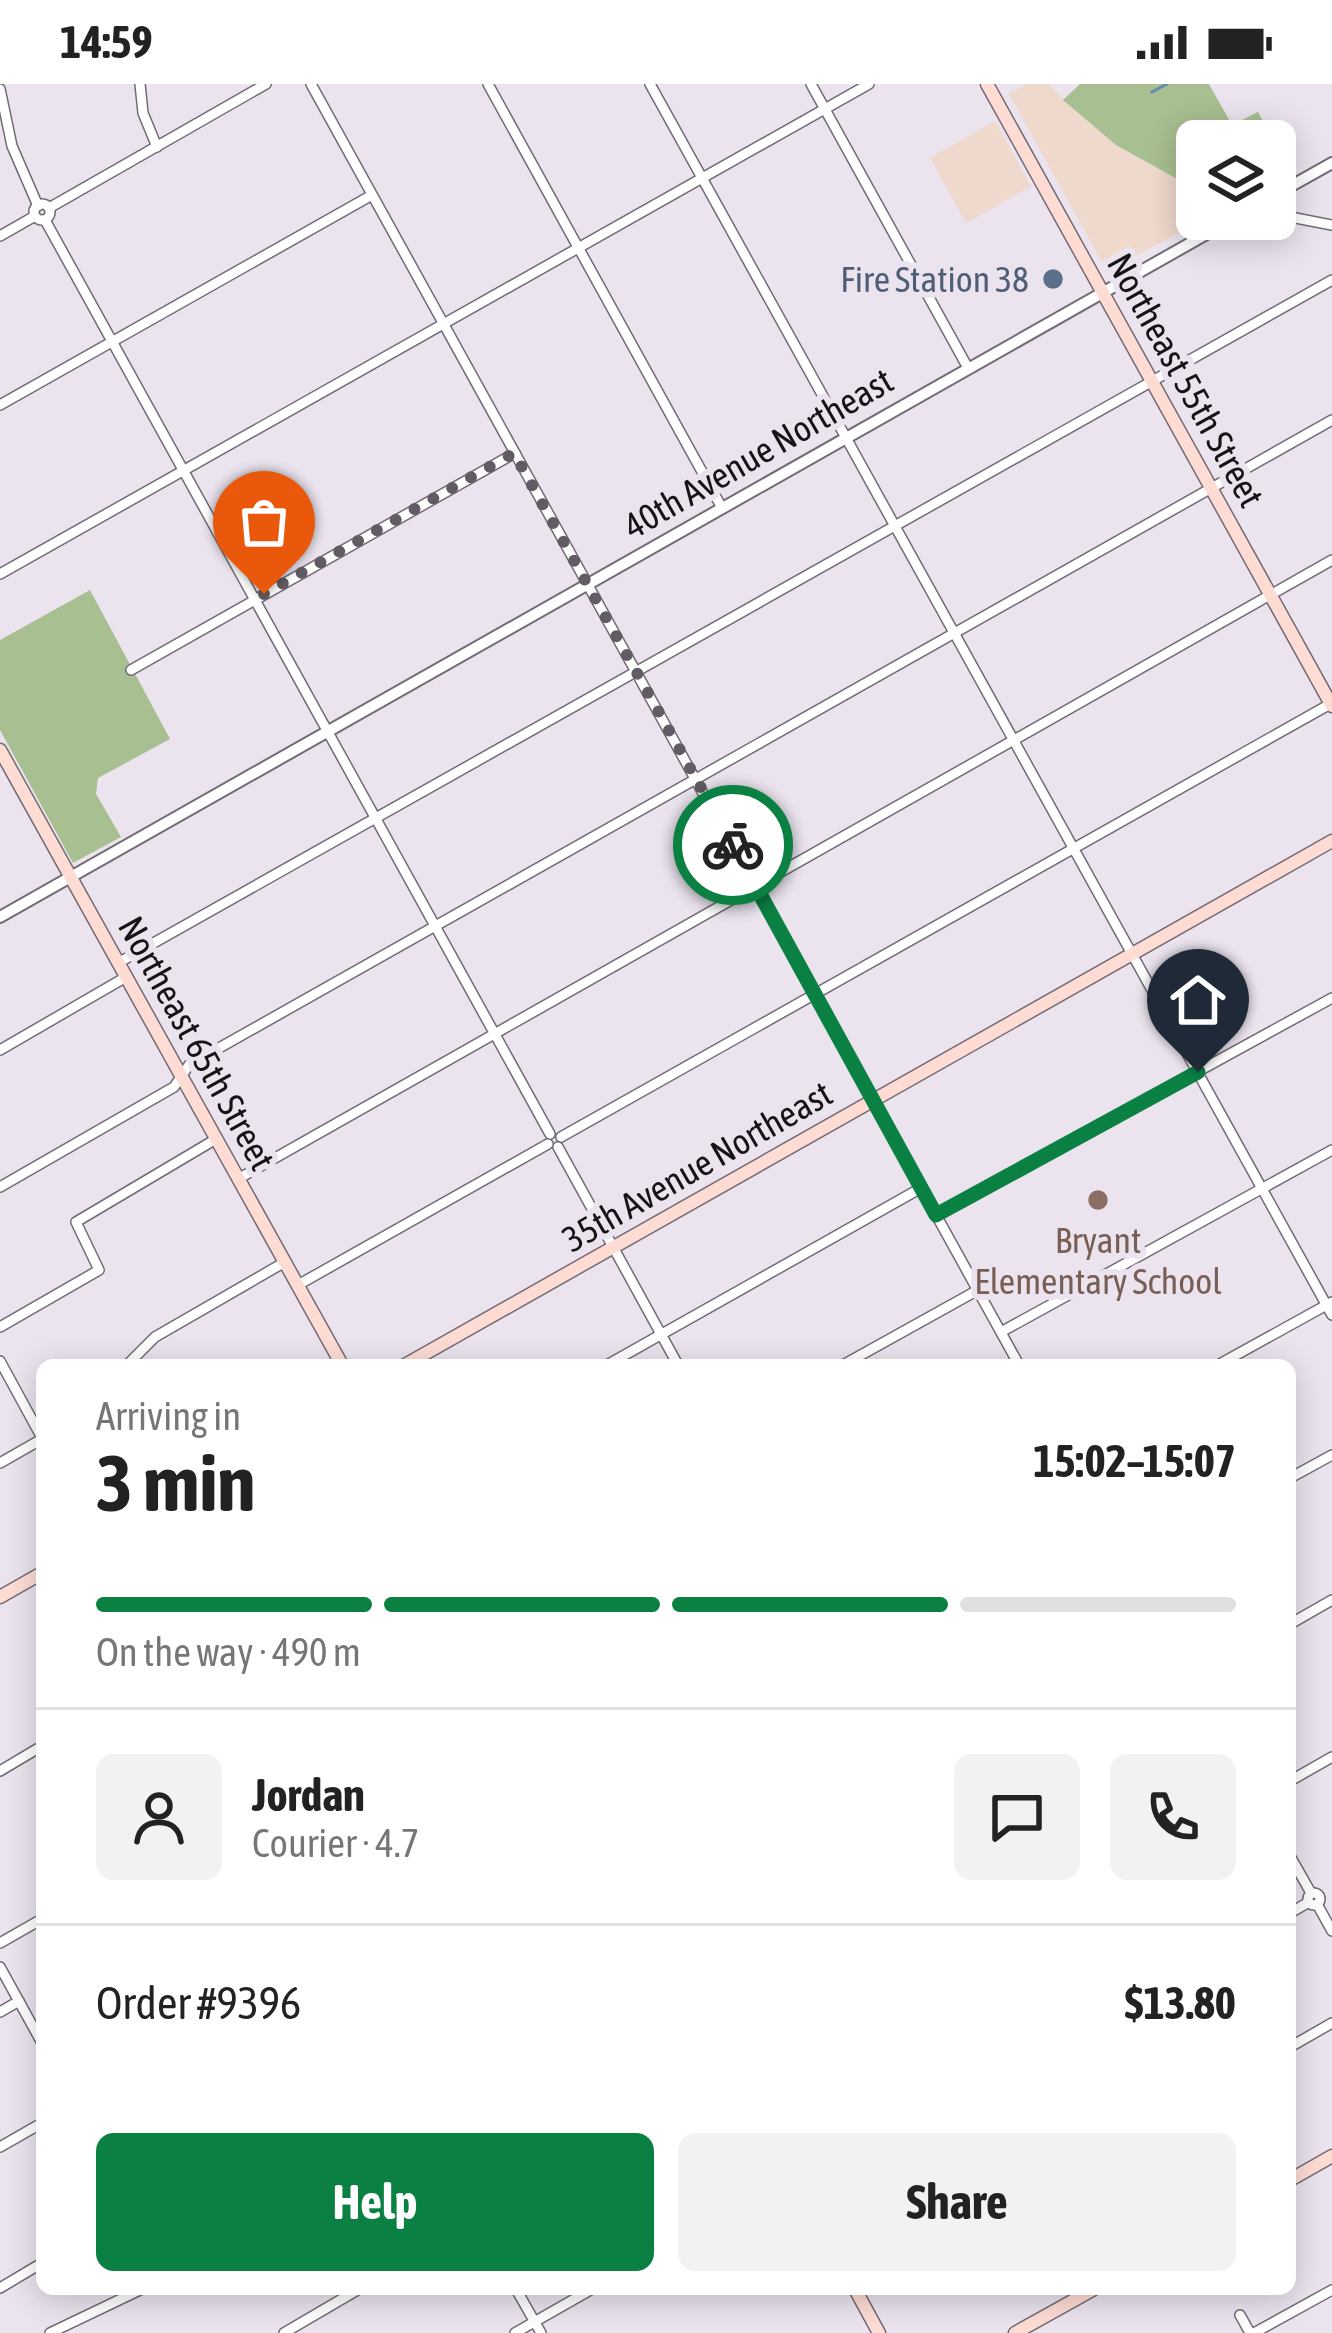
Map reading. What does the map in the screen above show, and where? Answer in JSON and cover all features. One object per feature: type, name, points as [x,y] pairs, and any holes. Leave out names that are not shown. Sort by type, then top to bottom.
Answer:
[{"type":"main road","name":"Northeast 55th Street","points":[[987,84],[1332,704]]},
{"type":"main road","name":"Northeast 65th Street","points":[[0,750],[339,1359]]},
{"type":"main road","name":"35th Avenue Northeast","points":[[416,1359],[1332,841]]},
{"type":"main road","points":[[0,1598],[36,1577]]},
{"type":"main road","points":[[1296,2177],[1332,2156]]},
{"type":"main road","points":[[859,2295],[879,2333]]},
{"type":"main road","points":[[1016,2333],[1083,2295]]},
{"type":"street","points":[[140,84],[143,113],[157,147]]},
{"type":"street","points":[[0,236],[266,84]]},
{"type":"street","points":[[310,84],[1016,1359]]},
{"type":"street","points":[[488,84],[722,508]]},
{"type":"street","points":[[650,84],[1330,1307],[1230,1359]]},
{"type":"street","points":[[811,84],[968,368]]},
{"type":"street","points":[[0,574],[869,84]]},
{"type":"street","points":[[0,89],[12,146],[42,212],[675,1359]]},
{"type":"street","points":[[1296,183],[1332,163]]},
{"type":"street","points":[[0,405],[372,195]]},
{"type":"street","points":[[1296,218],[1332,225]]},
{"type":"street","name":"40th Avenue Northeast","points":[[0,917],[1195,240]]},
{"type":"street","points":[[118,963],[1332,280]]},
{"type":"street","points":[[0,1187],[173,1087],[189,1065],[1332,420]]},
{"type":"street","points":[[131,670],[514,453]]},
{"type":"street","points":[[238,1179],[1332,560]]},
{"type":"street","points":[[298,1285],[1332,704]]},
{"type":"street","points":[[0,1050],[126,977]]},
{"type":"street","points":[[936,1215],[1332,998]]},
{"type":"street","points":[[0,1327],[99,1270],[76,1222],[216,1138]]},
{"type":"street","points":[[1001,1332],[1332,1150]]},
{"type":"street","points":[[618,1359],[922,1188]]},
{"type":"street","points":[[133,1359],[155,1337],[285,1262]]},
{"type":"street","points":[[854,1359],[978,1290]]},
{"type":"street","points":[[0,1361],[36,1427]]},
{"type":"street","points":[[0,1463],[36,1442]]},
{"type":"street","points":[[1296,1475],[1332,1454]]},
{"type":"street","points":[[1296,1621],[1332,1600]]},
{"type":"street","points":[[0,1771],[36,1750]]},
{"type":"street","points":[[1296,1778],[1332,1757]]},
{"type":"street","points":[[1296,1867],[1332,1931]]},
{"type":"street","points":[[1296,1910],[1332,1889]]},
{"type":"street","points":[[0,1943],[36,1922]]},
{"type":"street","points":[[0,1967],[36,2032]]},
{"type":"street","points":[[0,2012],[19,2001]]},
{"type":"street","points":[[1296,2044],[1332,2023]]},
{"type":"street","points":[[0,2147],[36,2126]]},
{"type":"street","points":[[0,2288],[36,2267]]},
{"type":"street","points":[[1240,2315],[1252,2333],[1332,2290]]},
{"type":"street","points":[[52,2333],[130,2295]]},
{"type":"street","points":[[284,2333],[349,2295]]},
{"type":"street","points":[[519,2295],[541,2333]]},
{"type":"street","points":[[515,2333],[582,2295]]},
{"type":"shaded area","points":[[1027,84],[1048,84],[1116,145],[1176,178],[1176,235],[1107,271],[1009,94]]},
{"type":"shaded area","points":[[995,121],[1031,186],[966,223],[930,158]]},
{"type":"green space","points":[[1080,84],[1209,84],[1229,120],[1176,120],[1176,178],[1116,145],[1063,100]]},
{"type":"green space","points":[[90,590],[170,739],[98,778],[96,794],[121,837],[73,863],[0,730],[0,640]]},
{"type":"waterway","points":[[1152,92],[1167,84]]},
{"type":"way so far","points":[[264,594],[514,453],[733,845]]},
{"type":"place","name":"Fire Station 38","points":[[1053,279]]},
{"type":"place","name":"Bryant Elementary School","points":[[1098,1200]]},
{"type":"route","points":[[733,845],[936,1215],[1198,1072]]}]
